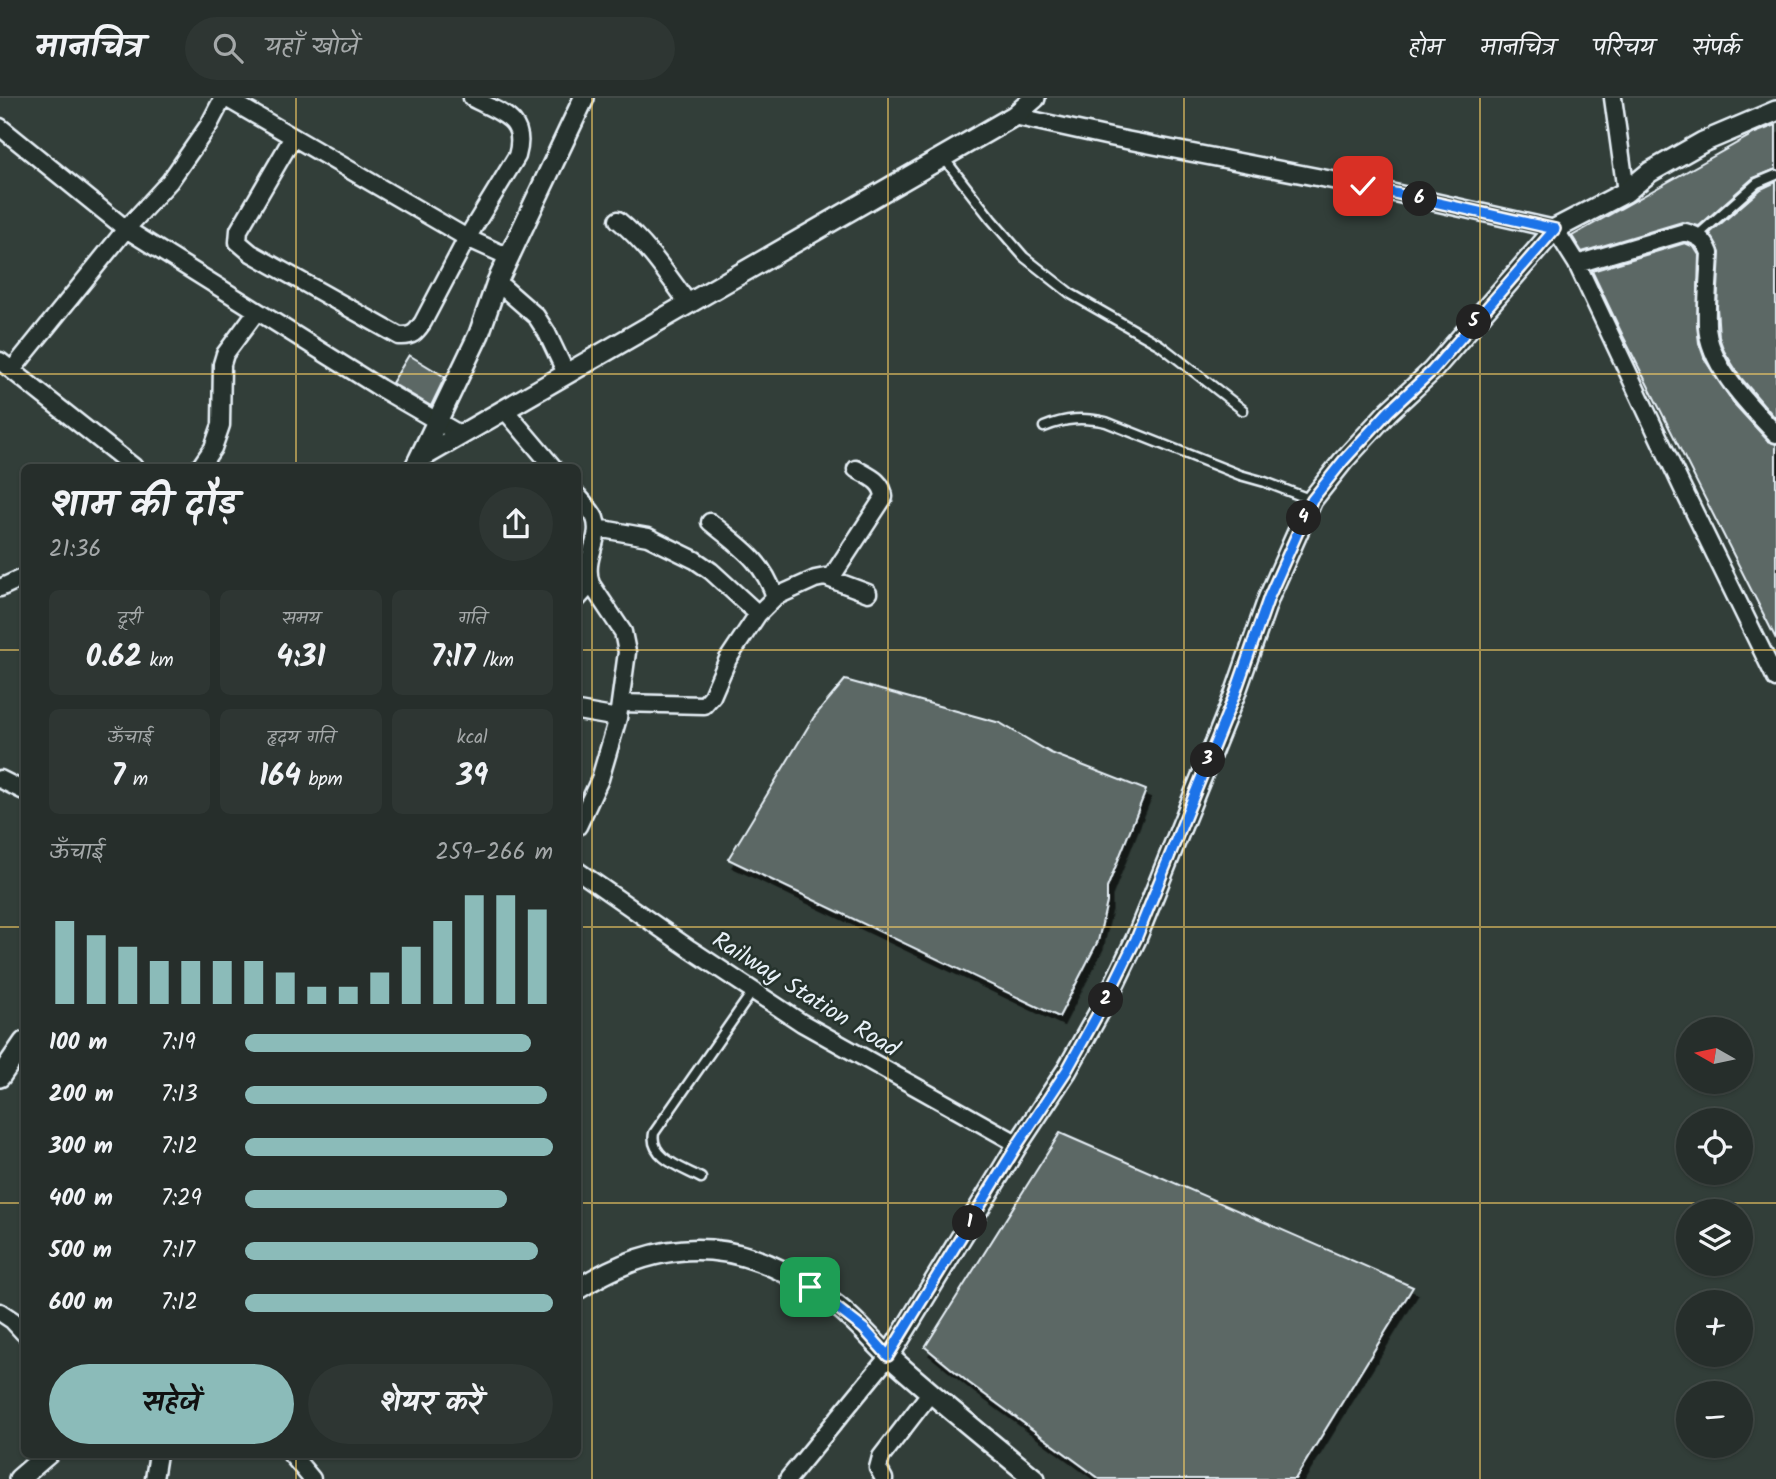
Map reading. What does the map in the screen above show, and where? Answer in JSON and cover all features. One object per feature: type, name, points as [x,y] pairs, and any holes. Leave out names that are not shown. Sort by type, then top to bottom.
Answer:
[{"type":"street","points":[[130,464],[6,365],[170,181],[192,152],[224,98],[467,238],[509,257]]},
{"type":"street","points":[[293,137],[239,230],[238,242],[251,253],[399,336],[410,337],[423,322],[521,143],[516,124],[472,98]]},
{"type":"street","points":[[417,463],[479,334],[497,282],[584,98]]},
{"type":"street","points":[[417,463],[504,409],[1014,116],[1035,98]]},
{"type":"street","points":[[1613,98],[1626,192]]},
{"type":"street","points":[[788,1479],[888,1356],[1083,1041],[1136,939],[1235,694],[1269,597],[1312,500],[1389,411],[1432,371],[1555,229],[1626,192],[1650,172],[1703,142],[1776,111]]},
{"type":"street","points":[[1014,116],[1363,186],[1555,229],[1577,264],[1776,680]]},
{"type":"street","points":[[0,127],[126,229],[461,435]]},
{"type":"street","points":[[618,220],[631,230],[688,303]]},
{"type":"street","points":[[1577,264],[1685,232],[1698,235],[1706,243],[1710,253],[1707,326],[1711,347],[1719,365],[1776,435]]},
{"type":"street","points":[[497,282],[536,316],[566,373]]},
{"type":"street","points":[[202,464],[213,448],[221,425],[222,364],[225,354],[257,311]]},
{"type":"street","points":[[504,409],[550,464]]},
{"type":"street","points":[[831,578],[884,497],[879,483],[856,469]]},
{"type":"street","points":[[581,500],[592,513],[597,528],[587,563],[591,584],[623,632],[627,652],[619,710],[600,779],[581,820]]},
{"type":"street","points":[[710,522],[759,564],[775,597]]},
{"type":"street","points":[[597,528],[648,537],[695,560],[758,614]]},
{"type":"street","points":[[581,712],[696,706],[709,702],[728,659],[758,614],[775,597],[825,577],[868,593]]},
{"type":"street","points":[[0,588],[21,578]]},
{"type":"street","points":[[581,595],[591,584]]},
{"type":"street","points":[[0,779],[21,790]]},
{"type":"street","name":"Railway Station Road","points":[[581,873],[802,1023],[1018,1144]]},
{"type":"street","points":[[2,1071],[21,1046]]},
{"type":"street","points":[[581,1287],[601,1274],[669,1250],[704,1248],[734,1251],[774,1266],[810,1287],[864,1329],[888,1356],[1035,1479]]},
{"type":"street","points":[[0,1312],[21,1330]]},
{"type":"street","points":[[884,1479],[878,1468],[881,1457],[931,1392]]},
{"type":"street","points":[[19,1479],[43,1458]]},
{"type":"street","points":[[154,1479],[157,1458]]},
{"type":"street","points":[[295,1458],[312,1479]]},
{"type":"lane","points":[[943,157],[1024,257],[1071,294],[1160,345],[1243,410]]},
{"type":"lane","points":[[1698,235],[1757,183],[1776,175]]},
{"type":"lane","points":[[1044,427],[1063,419],[1106,422],[1240,475],[1312,500]]},
{"type":"lane","points":[[701,1178],[660,1155],[653,1140],[654,1133],[753,991]]},
{"type":"building","points":[[1776,125],[1776,169],[1753,178],[1699,226],[1682,222],[1582,252],[1572,236],[1755,133]]},
{"type":"building","points":[[1776,182],[1776,419],[1741,378],[1724,351],[1719,337],[1717,307],[1720,253],[1710,233],[1761,189]]},
{"type":"building","points":[[1685,243],[1694,247],[1699,255],[1697,325],[1705,360],[1735,405],[1768,441],[1776,444],[1776,639],[1592,271]]},
{"type":"building","points":[[409,355],[445,377],[431,406],[392,383]]},
{"type":"building","points":[[845,680],[1000,723],[1051,753],[1146,790],[1107,888],[1107,902],[1098,941],[1059,1017],[728,859],[814,717]]},
{"type":"building","points":[[1060,1133],[1413,1287],[1295,1479],[1100,1479],[969,1383],[925,1347]]},
{"type":"route","points":[[810,1287],[864,1329],[888,1356],[1018,1144],[1067,1070],[1111,990],[1136,939],[1235,694],[1269,597],[1312,500],[1389,411],[1432,371],[1555,229],[1363,186]]}]
